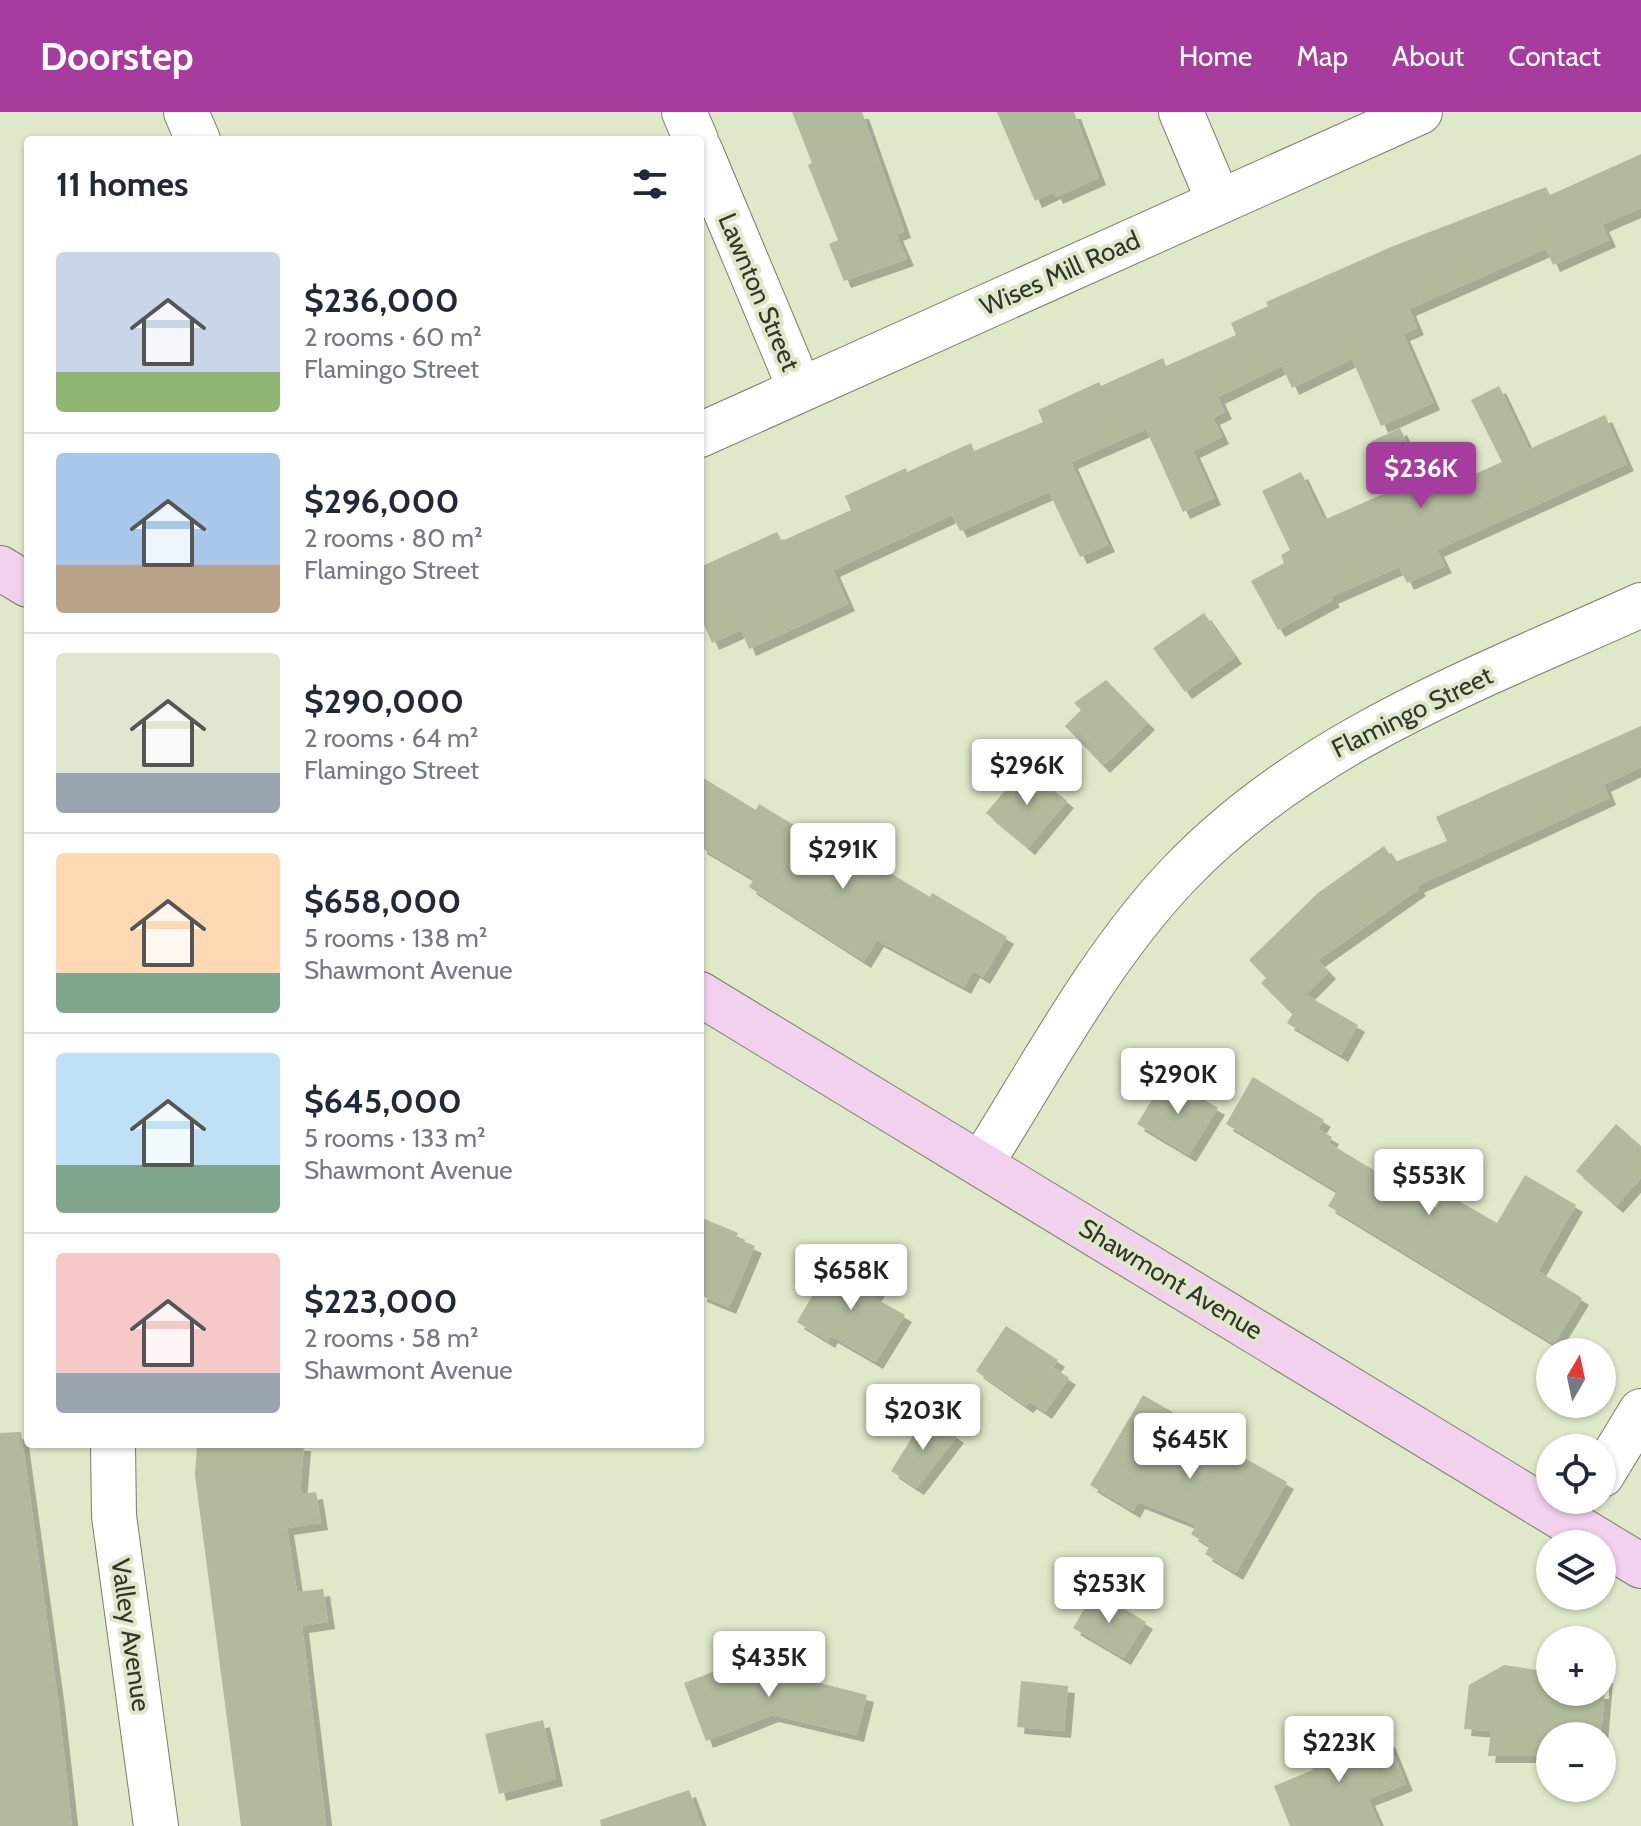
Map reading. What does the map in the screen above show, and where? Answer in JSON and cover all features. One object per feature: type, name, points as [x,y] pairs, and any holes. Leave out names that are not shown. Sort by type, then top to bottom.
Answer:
[{"type":"street","points":[[186,112],[196,136]]},
{"type":"street","points":[[684,112],[694,136]]},
{"type":"street","points":[[1181,112],[1219,202]]},
{"type":"street","name":"Wises Mill Road","points":[[704,433],[1420,112]]},
{"type":"street","name":"Lawnton Street","points":[[704,160],[800,389]]},
{"type":"street","points":[[0,568],[24,583]]},
{"type":"street","name":"Flamingo Street","points":[[981,1164],[1125,940],[1177,876],[1242,815],[1311,764],[1378,724],[1641,605]]},
{"type":"street","name":"Shawmont Avenue","points":[[704,996],[981,1164],[1536,1487]]},
{"type":"street","points":[[1616,1452],[1641,1411]]},
{"type":"street","name":"Valley Avenue","points":[[113,1448],[114,1516],[156,1826]]},
{"type":"street","name":"Shawmont Avenue","points":[[1581,1514],[1641,1566]]},
{"type":"building","points":[[792,112],[862,112],[904,231],[896,234],[907,259],[844,281],[829,244],[838,240],[808,165],[812,163]]},
{"type":"building","points":[[997,112],[1074,112],[1099,178],[1056,197],[1054,192],[1035,201]]},
{"type":"building","points":[[1641,154],[1641,208],[1602,225],[1609,240],[1553,265],[1546,249],[1409,309],[1417,328],[1403,334],[1433,403],[1381,426],[1352,359],[1292,388],[1282,366],[1218,397],[1225,412],[1213,418],[1222,437],[1193,451],[1214,498],[1183,512],[1146,429],[1071,462],[1108,545],[1080,557],[1049,492],[960,531],[952,515],[833,570],[848,604],[749,649],[741,630],[712,643],[704,625],[704,565],[777,532],[782,541],[851,510],[845,496],[906,468],[907,472],[971,443],[974,451],[1043,422],[1038,410],[1099,382],[1101,386],[1163,358],[1166,366],[1236,335],[1231,323],[1268,306],[1266,302],[1391,247],[1546,187],[1550,195]]},
{"type":"building","points":[[1499,386],[1529,449],[1605,415],[1627,464],[1437,550],[1445,566],[1407,583],[1399,567],[1331,597],[1333,600],[1278,630],[1251,581],[1284,563],[1281,555],[1290,550],[1262,491],[1301,472],[1324,520],[1395,489],[1372,441],[1400,428],[1430,494],[1502,462],[1471,400]]},
{"type":"building","points":[[1204,613],[1235,657],[1185,692],[1153,648]]},
{"type":"building","points":[[1106,680],[1148,723],[1103,766],[1065,726],[1081,710],[1074,703]]},
{"type":"building","points":[[1641,726],[1641,767],[1604,785],[1609,798],[1417,886],[1419,889],[1318,960],[1329,972],[1306,995],[1358,1025],[1341,1055],[1287,1023],[1301,1000],[1290,1012],[1261,983],[1266,978],[1249,960],[1318,893],[1384,846],[1395,862],[1447,841],[1436,817]]},
{"type":"building","points":[[1025,767],[1067,801],[1028,848],[986,813]]},
{"type":"building","points":[[704,778],[756,810],[759,804],[860,865],[865,858],[930,897],[932,893],[1007,937],[983,977],[973,971],[964,987],[877,940],[864,961],[749,887],[754,879],[704,849]]},
{"type":"building","points":[[1166,1077],[1218,1108],[1189,1155],[1137,1124]]},
{"type":"building","points":[[1253,1077],[1324,1120],[1318,1129],[1332,1137],[1329,1143],[1436,1208],[1445,1193],[1497,1223],[1525,1175],[1576,1205],[1538,1271],[1582,1298],[1558,1338],[1544,1338],[1328,1206],[1337,1191],[1226,1124]]},
{"type":"building","points":[[1616,1124],[1641,1146],[1641,1178],[1616,1206],[1576,1171]]},
{"type":"building","points":[[704,1219],[738,1233],[736,1238],[755,1246],[729,1307],[704,1297]]},
{"type":"building","points":[[834,1259],[879,1287],[873,1297],[905,1315],[876,1362],[831,1336],[828,1341],[797,1322]]},
{"type":"building","points":[[1006,1326],[1058,1360],[1053,1367],[1069,1378],[1045,1412],[1030,1402],[1026,1406],[976,1371]]},
{"type":"building","points":[[1143,1395],[1188,1421],[1186,1425],[1287,1482],[1236,1573],[1205,1554],[1210,1546],[1191,1534],[1196,1525],[1138,1502],[1133,1511],[1090,1485]]},
{"type":"building","points":[[926,1415],[957,1436],[917,1488],[891,1471]]},
{"type":"building","points":[[21,1432],[72,1826],[0,1826],[0,1433]]},
{"type":"building","points":[[197,1448],[304,1448],[300,1494],[316,1492],[321,1523],[287,1528],[297,1592],[323,1589],[328,1622],[302,1626],[326,1826],[241,1826],[195,1475]]},
{"type":"building","points":[[1095,1591],[1146,1622],[1124,1658],[1073,1628]]},
{"type":"building","points":[[771,1649],[781,1673],[867,1695],[857,1735],[772,1715],[706,1741],[684,1683]]},
{"type":"building","points":[[1504,1665],[1536,1670],[1536,1706],[1604,1706],[1602,1722],[1536,1722],[1536,1756],[1488,1756],[1491,1731],[1464,1729],[1469,1685]]},
{"type":"building","points":[[1021,1681],[1068,1686],[1064,1731],[1017,1727]]},
{"type":"building","points":[[543,1720],[556,1779],[499,1794],[485,1734]]},
{"type":"building","points":[[1337,1729],[1352,1766],[1361,1751],[1388,1740],[1406,1784],[1368,1799],[1380,1826],[1290,1826],[1274,1786],[1313,1770],[1302,1743]]},
{"type":"building","points":[[689,1790],[702,1826],[601,1826],[600,1820]]}]
